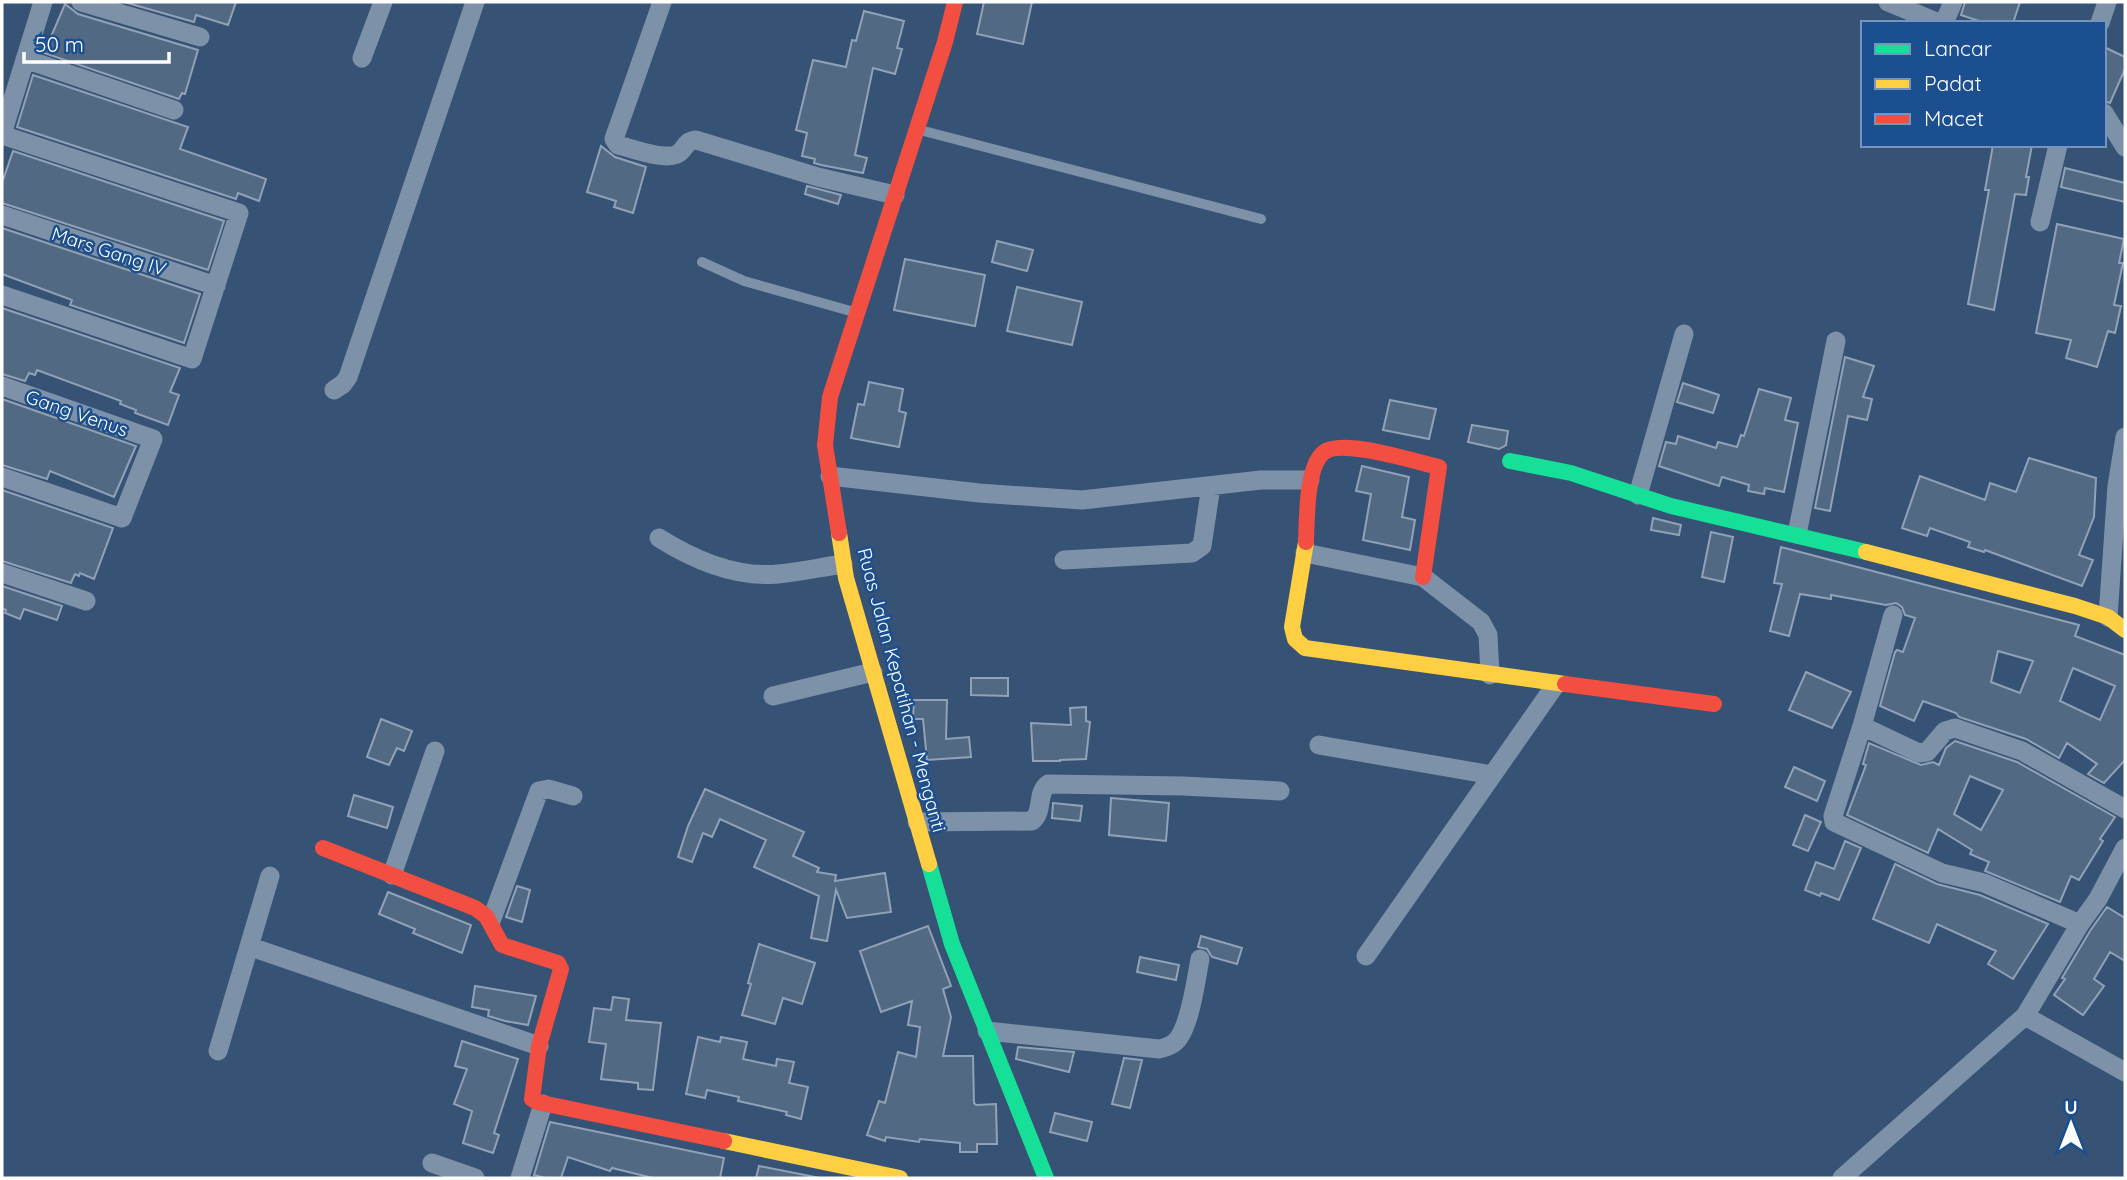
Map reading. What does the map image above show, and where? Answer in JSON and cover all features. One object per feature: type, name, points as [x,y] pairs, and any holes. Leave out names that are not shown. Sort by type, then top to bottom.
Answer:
[{"type":"street","points":[[2,295],[192,359],[239,214],[2,135],[43,2]]},
{"type":"street","points":[[81,2],[200,37]]},
{"type":"street","points":[[362,58],[383,2]]},
{"type":"street","points":[[334,390],[348,377],[475,2]]},
{"type":"street","points":[[663,2],[614,139],[618,145],[653,154],[675,155],[680,153],[686,144],[696,140],[818,177],[895,195]]},
{"type":"street","name":"Ruas Jalan Kepatihan - Menganti","points":[[955,2],[830,397],[825,446],[843,564],[952,944],[1046,1178]]},
{"type":"street","points":[[1888,2],[1934,21]]},
{"type":"street","points":[[1945,21],[1954,2]]},
{"type":"street","points":[[2101,21],[2107,2]]},
{"type":"street","points":[[25,59],[174,110]]},
{"type":"street","points":[[2106,116],[2125,147]]},
{"type":"street","points":[[2040,222],[2058,147]]},
{"type":"street","name":"Mars Gang IV","points":[[2,215],[216,286]]},
{"type":"street","points":[[1638,495],[1684,334]]},
{"type":"street","points":[[1797,534],[1836,341]]},
{"type":"street","name":"Gang Venus","points":[[2,386],[153,439],[122,518],[2,477]]},
{"type":"street","points":[[2108,617],[2119,530],[2117,486],[2125,437]]},
{"type":"street","points":[[1423,578],[1440,467],[1349,446],[1332,448],[1322,453],[1310,480],[1305,553],[1292,627],[1296,639],[1305,648],[1714,704]]},
{"type":"street","points":[[1510,461],[1571,473],[1671,506],[1797,534],[2075,606],[2108,617],[2125,629]]},
{"type":"street","points":[[830,476],[979,493],[1082,500],[1261,480],[1310,480]]},
{"type":"street","points":[[1064,560],[1192,553],[1202,546],[1211,486]]},
{"type":"street","points":[[659,538],[682,553],[729,569],[751,573],[777,574],[843,564]]},
{"type":"street","points":[[1305,553],[1423,578],[1481,622],[1489,635],[1490,675]]},
{"type":"street","points":[[2,573],[86,601]]},
{"type":"street","points":[[1893,615],[1833,822],[1942,873],[1984,883],[2080,924]]},
{"type":"street","points":[[772,696],[873,672]]},
{"type":"street","points":[[1366,956],[1556,684]]},
{"type":"street","points":[[1862,726],[1919,753],[1927,752],[1945,731],[1955,728],[2022,751],[2125,809]]},
{"type":"street","points":[[1319,745],[1492,775]]},
{"type":"street","points":[[392,875],[435,751]]},
{"type":"street","points":[[917,822],[1032,821],[1038,816],[1042,789],[1048,784],[1280,791]]},
{"type":"street","points":[[491,921],[539,791],[549,789],[573,796]]},
{"type":"street","points":[[323,848],[475,908],[486,914],[497,940],[502,945],[553,960],[561,969],[539,1046],[532,1099],[543,1104],[900,1178]]},
{"type":"street","points":[[1842,1178],[2025,1016],[2098,899],[2125,848]]},
{"type":"street","points":[[218,1051],[270,876]]},
{"type":"street","points":[[251,947],[539,1046]]},
{"type":"street","points":[[987,1031],[1159,1049],[1173,1044],[1182,1035],[1200,959]]},
{"type":"street","points":[[2025,1016],[2125,1072]]},
{"type":"street","points":[[520,1178],[543,1104]]},
{"type":"street","points":[[432,1163],[475,1178]]},
{"type":"lane","points":[[916,130],[1261,219]]},
{"type":"lane","points":[[702,262],[744,281],[857,313]]},
{"type":"building","points":[[124,2],[236,2],[228,25],[196,15],[194,22]]},
{"type":"building","points":[[984,2],[1032,2],[1023,44],[977,34]]},
{"type":"building","points":[[1965,2],[2020,2],[2014,21],[1979,21],[1961,15]]},
{"type":"building","points":[[65,4],[78,14],[198,50],[185,94],[182,93],[179,99],[44,53]]},
{"type":"building","points":[[864,11],[904,21],[897,48],[902,49],[895,74],[873,68],[855,155],[867,158],[863,173],[821,165],[814,163],[815,159],[802,156],[807,133],[796,130],[813,60],[846,67],[852,40],[856,41]]},
{"type":"building","points":[[2106,48],[2125,57],[2125,69],[2110,103],[2106,102]]},
{"type":"building","points":[[33,75],[188,127],[180,149],[266,179],[259,201],[238,193],[236,199],[17,127]]},
{"type":"building","points":[[601,146],[615,157],[646,167],[633,213],[614,207],[616,201],[587,192]]},
{"type":"building","points":[[1993,147],[2032,147],[2026,195],[2015,194],[1994,310],[1968,304],[1989,190],[1985,190]]},
{"type":"building","points":[[13,151],[224,221],[208,270],[2,203],[2,183]]},
{"type":"building","points":[[2065,168],[2125,183],[2125,202],[2061,187]]},
{"type":"building","points":[[807,186],[841,195],[838,204],[805,194]]},
{"type":"building","points":[[2057,224],[2124,239],[2119,263],[2123,263],[2114,305],[2121,306],[2115,333],[2108,331],[2097,367],[2066,358],[2071,340],[2036,333]]},
{"type":"building","points":[[2,228],[200,294],[184,343],[70,305],[72,300],[2,274]]},
{"type":"building","points":[[997,241],[1033,250],[1027,271],[992,262]]},
{"type":"building","points":[[905,259],[985,275],[975,326],[894,310]]},
{"type":"building","points":[[1017,287],[1082,302],[1072,345],[1007,331]]},
{"type":"building","points":[[2,308],[180,368],[170,392],[179,395],[168,425],[135,413],[136,410],[120,404],[121,401],[37,370],[35,375],[29,373],[25,381],[2,374]]},
{"type":"building","points":[[1845,357],[1874,366],[1863,397],[1872,399],[1867,420],[1848,416],[1830,511],[1815,508]]},
{"type":"building","points":[[869,382],[903,389],[899,411],[906,413],[899,447],[851,438],[858,404],[864,405]]},
{"type":"building","points":[[1683,383],[1719,395],[1713,413],[1677,402]]},
{"type":"building","points":[[1759,389],[1791,398],[1785,420],[1798,423],[1784,492],[1765,488],[1764,494],[1748,491],[1749,485],[1722,477],[1719,486],[1659,466],[1666,442],[1676,444],[1678,436],[1716,448],[1718,442],[1737,447],[1741,435],[1744,436]]},
{"type":"building","points":[[2,399],[136,446],[114,497],[50,471],[47,479],[2,465]]},
{"type":"building","points":[[1390,400],[1436,409],[1429,439],[1383,430]]},
{"type":"building","points":[[1472,425],[1508,431],[1506,445],[1499,449],[1468,442]]},
{"type":"building","points":[[2029,458],[2096,478],[2094,517],[2079,555],[2093,560],[2082,586],[1985,550],[1984,552],[1968,547],[1970,542],[1930,528],[1927,536],[1902,528],[1920,476],[1985,500],[1990,483],[2016,492]]},
{"type":"building","points":[[1362,466],[1409,477],[1402,517],[1415,520],[1410,550],[1363,540],[1371,494],[1356,491]]},
{"type":"building","points":[[2,490],[113,528],[94,579],[80,573],[79,576],[75,574],[71,583],[2,561]]},
{"type":"building","points":[[1653,518],[1681,525],[1679,535],[1651,530]]},
{"type":"building","points":[[1711,532],[1733,537],[1724,582],[1702,577]]},
{"type":"building","points":[[1781,547],[2079,625],[2075,636],[2125,655],[2125,760],[2104,783],[2088,774],[2097,764],[2067,743],[2059,758],[2026,739],[1959,717],[1956,713],[1923,701],[1914,721],[1880,706],[1895,652],[1903,652],[1915,618],[1905,615],[1902,607],[1896,603],[1886,605],[1831,595],[1831,599],[1800,594],[1789,636],[1770,631],[1782,584],[1774,583]],"holes":[[[1998,651],[2033,661],[2020,693],[1991,682]],[[2073,668],[2115,686],[2100,720],[2060,701]]]},
{"type":"building","points":[[2,586],[62,606],[57,620],[24,609],[20,619],[5,613],[6,610],[2,608]]},
{"type":"building","points":[[1806,672],[1851,692],[1832,728],[1789,710]]},
{"type":"building","points":[[971,678],[1008,678],[1008,696],[971,695]]},
{"type":"building","points":[[914,700],[947,700],[946,739],[969,737],[971,757],[927,760],[923,719],[913,719]]},
{"type":"building","points":[[1086,707],[1086,721],[1090,722],[1086,759],[1033,761],[1031,723],[1071,725],[1070,708]]},
{"type":"building","points":[[381,719],[412,731],[404,751],[397,748],[389,765],[367,757]]},
{"type":"building","points":[[1955,741],[2017,762],[2115,817],[2100,839],[2103,841],[2079,880],[2071,876],[2060,902],[1985,871],[1989,862],[1970,854],[1972,850],[1938,829],[1928,853],[1847,815],[1866,765],[1863,764],[1869,743],[1921,765],[1933,762],[1939,765],[1946,748]],"holes":[[[1970,776],[2003,790],[1981,830],[1954,814]]]},
{"type":"building","points":[[1794,767],[1825,781],[1817,801],[1785,787]]},
{"type":"building","points":[[705,789],[804,832],[793,856],[819,868],[817,872],[836,875],[835,881],[885,873],[891,912],[847,918],[836,890],[827,941],[811,938],[819,896],[754,867],[766,840],[720,819],[712,837],[703,833],[692,862],[678,857],[688,826]]},
{"type":"building","points":[[354,795],[393,807],[387,828],[348,816]]},
{"type":"building","points":[[1111,798],[1169,803],[1166,841],[1109,835]]},
{"type":"building","points":[[1053,803],[1082,806],[1080,821],[1052,818]]},
{"type":"building","points":[[1805,815],[1821,822],[1808,851],[1793,845]]},
{"type":"building","points":[[1845,841],[1861,848],[1839,900],[1805,890],[1816,862],[1834,869]]},
{"type":"building","points":[[1895,864],[1937,884],[1980,895],[2048,924],[2013,979],[1988,964],[1996,951],[1937,924],[1929,943],[1873,919]]},
{"type":"building","points":[[517,886],[530,890],[522,922],[506,917]]},
{"type":"building","points":[[388,892],[471,925],[462,953],[413,933],[415,929],[379,914]]},
{"type":"building","points":[[2107,907],[2125,918],[2125,961],[2110,952],[2094,979],[2104,986],[2083,1015],[2054,995],[2090,931]]},
{"type":"building","points":[[928,926],[951,986],[943,989],[951,1017],[943,1056],[973,1056],[974,1103],[996,1104],[997,1144],[977,1144],[977,1152],[960,1152],[960,1143],[920,1139],[919,1142],[886,1137],[885,1141],[867,1135],[879,1101],[885,1103],[898,1052],[916,1057],[920,1027],[908,1025],[912,1001],[881,1012],[860,951]]},
{"type":"building","points":[[1201,936],[1242,948],[1237,964],[1212,957],[1207,949],[1198,947]]},
{"type":"building","points":[[759,944],[815,963],[802,1004],[783,998],[775,1024],[742,1015]]},
{"type":"building","points":[[1140,957],[1179,965],[1176,980],[1137,972]]},
{"type":"building","points":[[475,986],[536,996],[528,1025],[488,1016],[489,1010],[472,1007]]},
{"type":"building","points":[[613,997],[629,999],[626,1020],[661,1023],[653,1090],[638,1089],[638,1083],[601,1079],[606,1044],[589,1042],[594,1008],[611,1010]]},
{"type":"building","points":[[698,1037],[720,1042],[721,1037],[747,1042],[743,1059],[776,1066],[777,1059],[794,1062],[789,1083],[808,1087],[801,1119],[786,1115],[787,1112],[738,1101],[739,1097],[707,1090],[705,1098],[686,1094]]},
{"type":"building","points":[[462,1041],[518,1059],[494,1133],[499,1135],[493,1153],[463,1143],[472,1111],[454,1104],[467,1069],[455,1066]]},
{"type":"building","points":[[1018,1047],[1074,1052],[1069,1072],[1016,1059]]},
{"type":"building","points":[[1124,1058],[1142,1060],[1130,1108],[1112,1104]]},
{"type":"building","points":[[1055,1113],[1092,1122],[1087,1141],[1050,1132]]},
{"type":"building","points":[[550,1122],[724,1158],[720,1178],[653,1178],[612,1168],[610,1171],[568,1157],[561,1178],[534,1175]]},
{"type":"building","points":[[759,1166],[820,1178],[756,1178]]},
{"type":"traffic: fast","points":[[1510,461],[1571,473],[1671,506],[1866,552]]},
{"type":"traffic: fast","points":[[929,864],[952,944],[1046,1178]]},
{"type":"traffic: slow","points":[[839,533],[846,578],[929,864]]},
{"type":"traffic: slow","points":[[1306,542],[1292,627],[1295,639],[1305,648],[1565,684]]},
{"type":"traffic: slow","points":[[1866,552],[2075,606],[2108,617],[2125,630]]},
{"type":"traffic: slow","points":[[724,1141],[900,1178]]},
{"type":"traffic: jam","points":[[839,533],[825,445],[830,397],[945,42],[955,2]]},
{"type":"traffic: jam","points":[[1306,542],[1310,482],[1317,460],[1323,453],[1332,449],[1361,449],[1439,467],[1423,577]]},
{"type":"traffic: jam","points":[[1565,684],[1714,704]]},
{"type":"traffic: jam","points":[[323,848],[475,908],[486,916],[502,945],[558,963],[561,969],[539,1046],[532,1099],[724,1141]]}]
